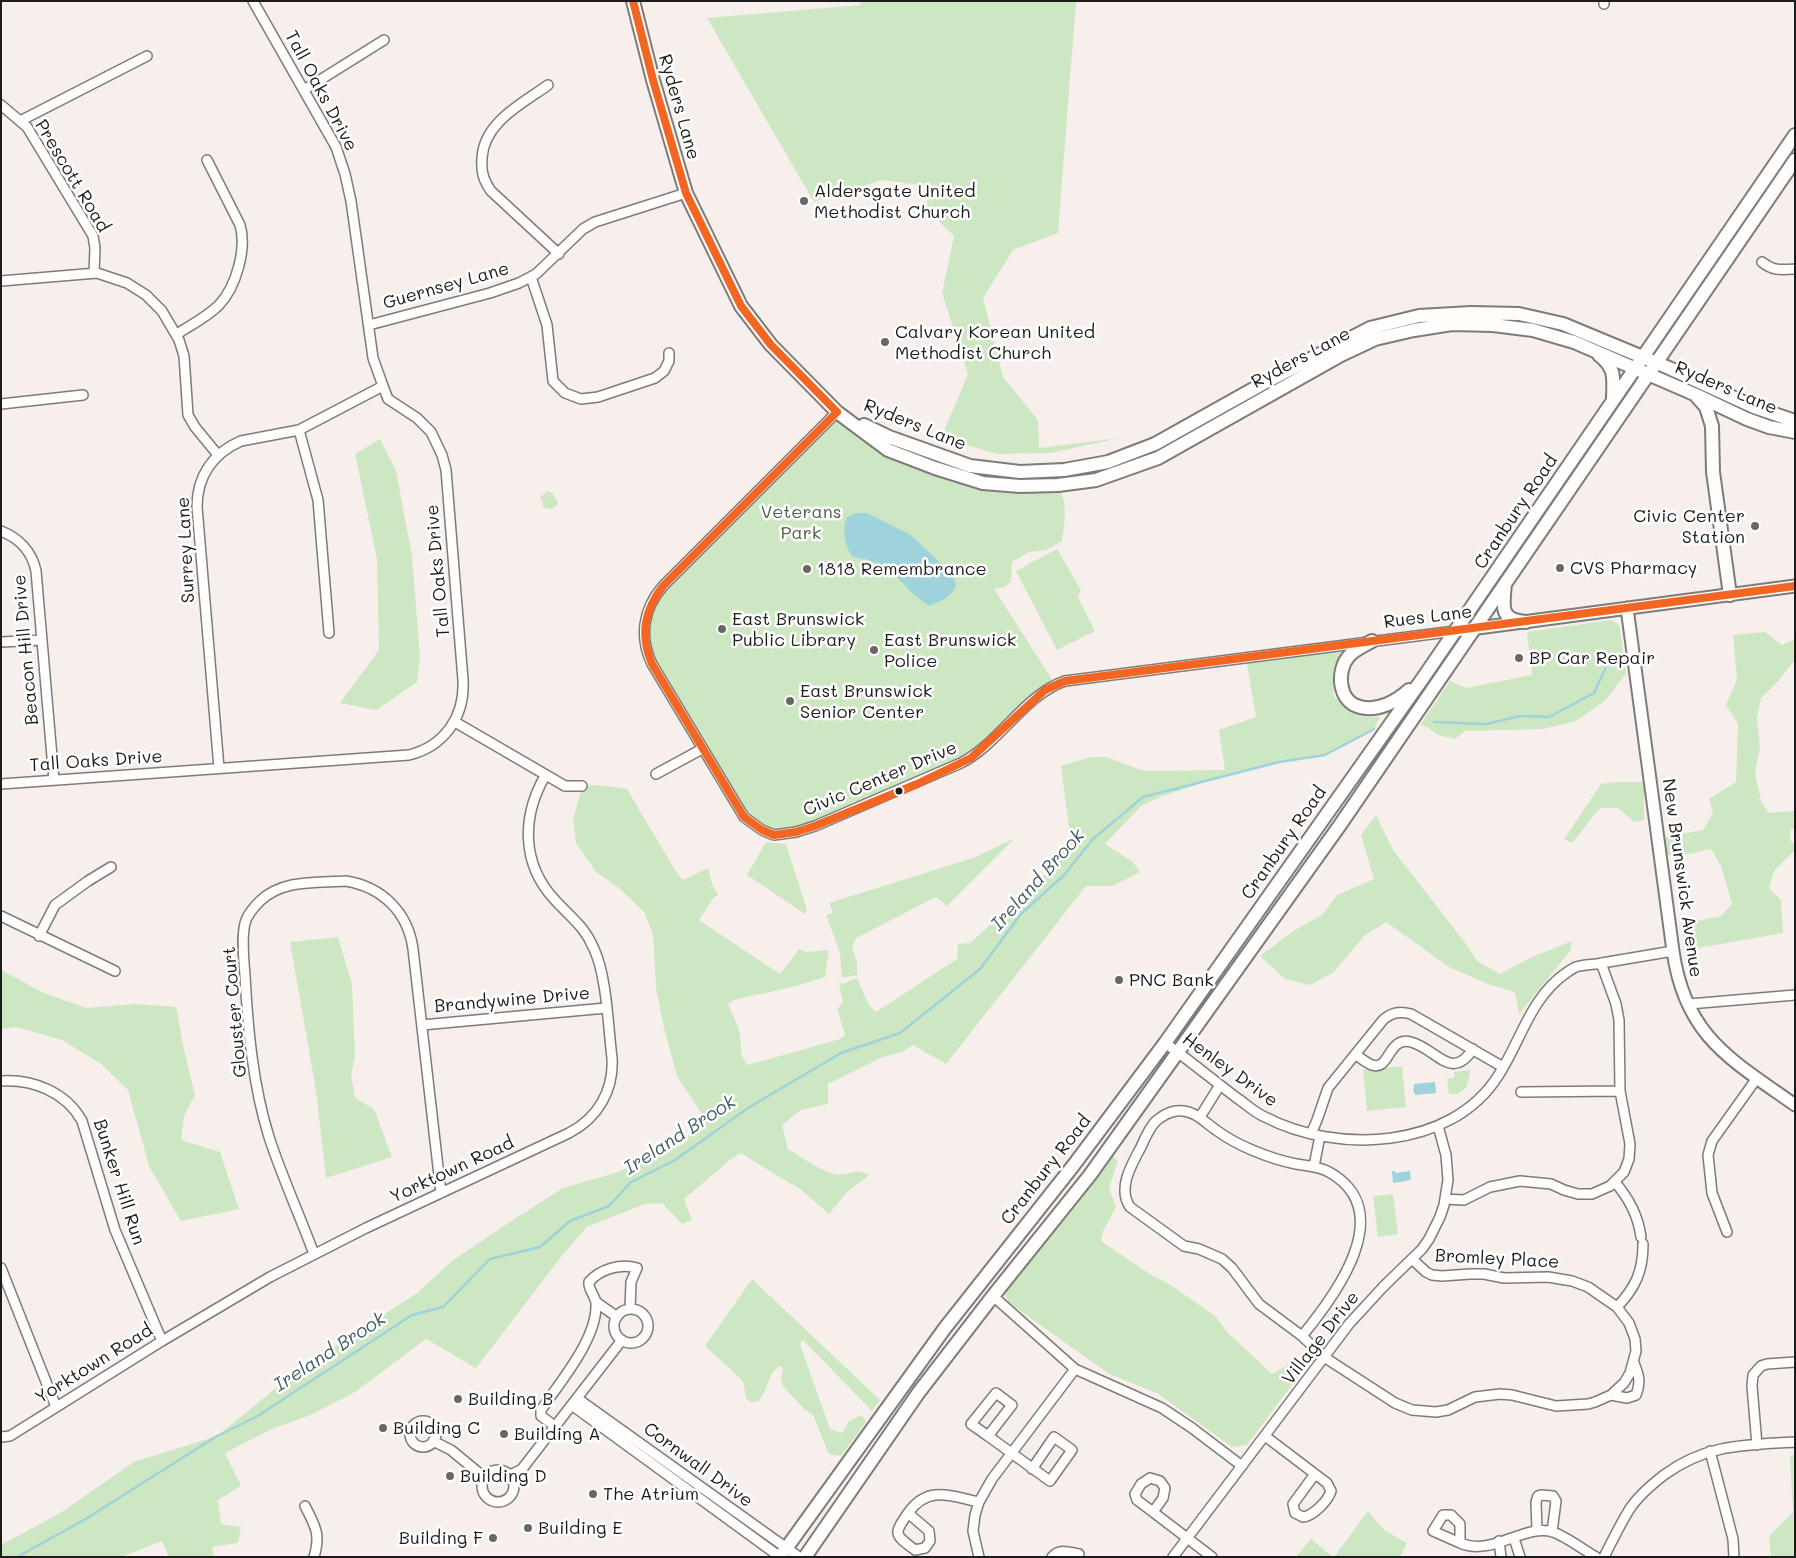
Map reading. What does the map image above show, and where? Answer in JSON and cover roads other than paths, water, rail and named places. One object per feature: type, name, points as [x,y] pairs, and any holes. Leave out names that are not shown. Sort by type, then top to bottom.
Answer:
[{"type":"main road","name":"Ryders Lane","points":[[633,1],[653,80],[686,193],[740,306],[771,345],[837,412],[888,450],[935,468],[983,483],[1020,486],[1058,485],[1096,480],[1158,458],[1341,355],[1375,339],[1452,324],[1533,330],[1574,342],[1758,424],[1795,432]]},
{"type":"main road","name":"Cranbury Road","points":[[783,1552],[945,1328],[1074,1166],[1165,1043],[1422,678],[1795,135]]},
{"type":"main road","name":"Cranbury Road","points":[[805,1557],[919,1392],[992,1296],[1090,1175],[1340,826],[1795,160]]},
{"type":"main road","name":"Ryders Lane","points":[[837,412],[889,437],[970,466],[1020,472],[1064,470],[1108,462],[1155,444],[1264,383],[1370,328],[1419,316],[1471,313],[1519,314],[1563,324],[1656,362],[1754,407],[1795,421]]},
{"type":"main road","points":[[1594,351],[1606,360],[1612,369],[1613,400]]},
{"type":"main road","points":[[1694,394],[1706,407],[1712,426],[1713,472],[1730,595]]},
{"type":"main road","points":[[1505,584],[1504,610],[1508,617],[1514,621],[1526,622]]},
{"type":"main road","points":[[1372,641],[1351,654],[1342,669],[1340,682],[1342,689],[1354,705],[1372,708],[1387,704],[1402,696],[1422,678]]},
{"type":"street","name":"Tall Oaks Drive","points":[[1,784],[409,755],[435,744],[446,734],[455,722],[462,704],[464,690],[446,470],[442,455],[431,432],[417,418],[388,398],[383,386],[373,358],[351,201],[336,147],[253,1]]},
{"type":"street","points":[[304,90],[384,40]]},
{"type":"street","points":[[20,121],[147,56]]},
{"type":"street","points":[[548,85],[502,118],[491,131],[484,144],[481,169],[484,180],[491,191],[559,254]]},
{"type":"street","name":"Prescott Road","points":[[1,105],[27,127],[93,236],[95,248],[94,273]]},
{"type":"street","points":[[177,334],[202,319],[219,305],[227,295],[240,262],[243,246],[243,234],[240,225],[207,160]]},
{"type":"street","name":"Guernsey Lane","points":[[368,325],[490,293],[531,277],[559,254],[583,229],[595,222],[686,193]]},
{"type":"street","points":[[1762,262],[1769,268],[1781,270],[1795,268]]},
{"type":"street","points":[[1,281],[94,273],[117,278],[146,295],[162,311],[177,334],[184,356],[188,415],[194,427],[218,455]]},
{"type":"street","points":[[531,277],[547,325],[553,381],[565,393],[581,399],[598,397],[655,378],[664,371],[670,361],[670,353]]},
{"type":"street","name":"Surrey Lane","points":[[219,768],[197,507],[202,479],[208,467],[218,455],[241,441],[299,430],[383,386]]},
{"type":"street","points":[[1,404],[83,395]]},
{"type":"street","name":"Civic Center Drive","points":[[837,412],[663,586],[654,598],[648,611],[644,631],[645,645],[649,658],[744,817],[752,825],[774,834],[796,832],[917,784],[971,758],[1045,690],[1065,681]]},
{"type":"street","points":[[299,430],[318,500],[329,633]]},
{"type":"street","name":"Beacon Hill Drive","points":[[1,531],[13,536],[25,547],[35,566],[54,780]]},
{"type":"street","name":"Rues Lane","points":[[1065,681],[1311,651],[1372,641],[1795,586]]},
{"type":"street","name":"New Brunswick Avenue","points":[[1627,608],[1673,951],[1680,988],[1693,1016],[1712,1042],[1732,1061],[1795,1105]]},
{"type":"street","points":[[1,642],[42,640]]},
{"type":"street","points":[[455,722],[545,776],[565,786],[582,786]]},
{"type":"street","points":[[656,774],[702,749]]},
{"type":"street","name":"Yorktown Road","points":[[1,1438],[10,1436],[162,1341],[270,1277],[314,1254],[569,1133],[594,1114],[607,1094],[612,1071],[602,972],[590,940],[578,922],[546,890],[532,862],[528,841],[529,820],[533,799],[545,776]]},
{"type":"street","points":[[39,936],[55,905],[111,867]]},
{"type":"street","name":"Glouster Court","points":[[314,1254],[269,1137],[259,1095],[249,1030],[243,953],[245,923],[251,911],[260,901],[282,887],[296,884],[346,881],[362,884],[383,895],[400,912],[410,933],[413,949],[441,1193]]},
{"type":"street","points":[[1,916],[39,936],[115,971]]},
{"type":"street","name":"Henley Drive","points":[[1165,1043],[1263,1117],[1295,1130],[1315,1135],[1339,1138],[1395,1138],[1438,1126],[1466,1110],[1481,1097],[1504,1067],[1542,994],[1558,979],[1576,967],[1673,951]]},
{"type":"street","points":[[1446,1198],[1464,1200],[1490,1187],[1520,1181],[1551,1184],[1568,1192],[1583,1195],[1602,1191],[1615,1182],[1626,1168],[1630,1149],[1620,1092],[1619,1020],[1616,1004],[1601,964]]},
{"type":"street","points":[[1689,1004],[1795,994]]},
{"type":"street","name":"Brandywine Drive","points":[[422,1025],[606,1008]]},
{"type":"street","points":[[1314,1166],[1317,1120],[1328,1088],[1384,1020],[1393,1013],[1411,1014],[1504,1067]]},
{"type":"street","points":[[1356,1055],[1372,1065],[1380,1065],[1385,1062],[1395,1046],[1406,1042],[1417,1045],[1448,1062],[1458,1064],[1466,1060],[1473,1049]]},
{"type":"street","points":[[1727,1232],[1712,1193],[1708,1155],[1712,1141],[1757,1078]]},
{"type":"street","name":"Bunker Hill Run","points":[[1,1081],[27,1082],[39,1086],[66,1101],[77,1112],[82,1121],[115,1230],[162,1341]]},
{"type":"street","points":[[1200,1117],[1220,1085]]},
{"type":"street","points":[[1521,1092],[1620,1092]]},
{"type":"street","points":[[1302,1336],[1340,1285],[1359,1242],[1361,1230],[1359,1211],[1351,1193],[1333,1175],[1314,1166],[1287,1162],[1253,1151],[1228,1138],[1200,1117],[1190,1112],[1168,1113],[1156,1122],[1146,1137],[1126,1178],[1125,1192],[1130,1207],[1184,1246],[1199,1249],[1222,1260],[1232,1268],[1259,1304],[1302,1336],[1324,1357],[1395,1403],[1412,1410],[1442,1411],[1488,1394],[1512,1394],[1556,1406],[1595,1402],[1611,1395],[1627,1398],[1636,1395],[1639,1386],[1639,1376],[1634,1363]]},
{"type":"street","name":"Village Drive","points":[[1174,1557],[1349,1324],[1429,1239],[1440,1217],[1446,1198],[1448,1180],[1447,1162],[1438,1126]]},
{"type":"street","points":[[1615,1182],[1633,1209],[1642,1240],[1642,1266],[1628,1296],[1618,1307]]},
{"type":"street","name":"Bromley Place","points":[[1412,1259],[1426,1272],[1442,1276],[1484,1274],[1504,1278],[1548,1277],[1572,1281],[1588,1287],[1618,1307],[1630,1323],[1635,1339],[1636,1351],[1634,1363],[1624,1383],[1611,1395]]},
{"type":"street","points":[[617,1317],[596,1302],[588,1287],[589,1282],[614,1267],[626,1264],[637,1268],[631,1282],[630,1309]]},
{"type":"street","points":[[1,1268],[56,1407]]},
{"type":"street","points":[[992,1296],[1075,1369],[1162,1408],[1242,1466]]},
{"type":"street","points":[[556,1427],[541,1416],[541,1410],[588,1340],[596,1302]]},
{"type":"street","points":[[630,1309],[641,1312],[645,1316],[649,1327],[648,1332],[640,1341],[628,1343],[622,1340],[616,1332],[615,1322],[620,1313],[630,1309]]},
{"type":"street","points":[[510,1476],[522,1469],[622,1340]]},
{"type":"street","points":[[1757,1445],[1752,1386],[1754,1375],[1757,1370],[1767,1364],[1795,1362]]},
{"type":"street","points":[[979,1557],[975,1546],[973,1530],[979,1502],[1011,1453],[1075,1369]]},
{"type":"street","points":[[988,1436],[1012,1405],[996,1393],[971,1424],[1032,1469],[1050,1481],[1072,1450],[1054,1438],[1032,1469]]},
{"type":"street","name":"Cornwall Drive","points":[[575,1402],[783,1552],[799,1557]]},
{"type":"street","points":[[1265,1436],[1315,1474],[1330,1486],[1329,1495],[1312,1514],[1303,1517],[1298,1516],[1293,1508],[1293,1504],[1315,1474]]},
{"type":"street","points":[[433,1441],[451,1450],[485,1478]]},
{"type":"street","points":[[1604,1557],[1630,1509],[1647,1489],[1682,1464],[1710,1451],[1795,1442]]},
{"type":"street","points":[[1710,1451],[1733,1539],[1734,1557]]},
{"type":"street","points":[[497,1470],[506,1472],[514,1484],[513,1491],[507,1498],[499,1501],[490,1499],[484,1492],[483,1482],[485,1478],[488,1474],[497,1470]]},
{"type":"street","points":[[908,1513],[920,1499],[931,1495],[944,1495],[979,1502]]},
{"type":"street","points":[[1537,1530],[1536,1502],[1538,1496],[1553,1496],[1556,1501],[1552,1532]]},
{"type":"street","points":[[305,1506],[317,1529],[314,1557]]},
{"type":"street","points":[[1152,1512],[1212,1557]]},
{"type":"street","points":[[1460,1543],[1468,1547],[1492,1546],[1499,1541],[1537,1530],[1552,1532],[1596,1557]]},
{"type":"street","points":[[1514,1538],[1520,1557]]},
{"type":"street","points":[[1499,1541],[1501,1557]]},
{"type":"street","points":[[1052,1557],[1060,1551],[1078,1555]]},
{"type":"water","points":[[857,513],[867,513],[911,535],[950,570],[956,584],[952,592],[946,598],[929,606],[914,595],[890,570],[869,560],[853,557],[846,543],[844,527],[847,517]]},
{"type":"water","points":[[1435,1082],[1436,1093],[1415,1095],[1413,1092],[1414,1084]]},
{"type":"water","points":[[1392,1171],[1395,1171],[1395,1173],[1410,1171],[1411,1180],[1393,1183]]},
{"type":"waterway","name":"Ireland Brook","points":[[1434,722],[1486,724],[1520,716],[1549,717],[1594,693],[1611,656]]},
{"type":"waterway","name":"Ireland Brook","points":[[17,1557],[84,1520],[217,1436],[256,1417],[412,1315],[443,1307],[490,1259],[540,1247],[570,1221],[609,1206],[631,1182],[675,1160],[748,1108],[841,1053],[900,1033],[980,969],[1021,914],[1064,875],[1093,839],[1143,797],[1279,762],[1325,755],[1374,729]]},
{"type":"place","name":"Aldersgate United Methodist Church","points":[[804,201]]},
{"type":"place","name":"Calvary Korean United Methodist Church","points":[[885,342]]},
{"type":"place","name":"Civic Center Station","points":[[1755,526]]},
{"type":"place","name":"CVS Pharmacy","points":[[1560,568]]},
{"type":"place","name":"1818 Remembrance","points":[[807,569]]},
{"type":"place","name":"East Brunswick Public Library","points":[[722,629]]},
{"type":"place","name":"East Brunswick Police","points":[[874,650]]},
{"type":"place","name":"BP Car Repair","points":[[1519,658]]},
{"type":"place","name":"East Brunswick Senior Center","points":[[790,701]]},
{"type":"place","name":"PNC Bank","points":[[1119,980]]},
{"type":"place","name":"Building B","points":[[458,1399]]},
{"type":"place","name":"Building C","points":[[383,1428]]},
{"type":"place","name":"Building A","points":[[504,1434]]},
{"type":"place","name":"Building D","points":[[450,1476]]},
{"type":"place","name":"The Atrium","points":[[593,1494]]},
{"type":"place","name":"Building E","points":[[528,1528]]},
{"type":"place","name":"Building F","points":[[493,1538]]},
{"type":"park label","name":"Veterans Park","points":[[801,522]]}]
